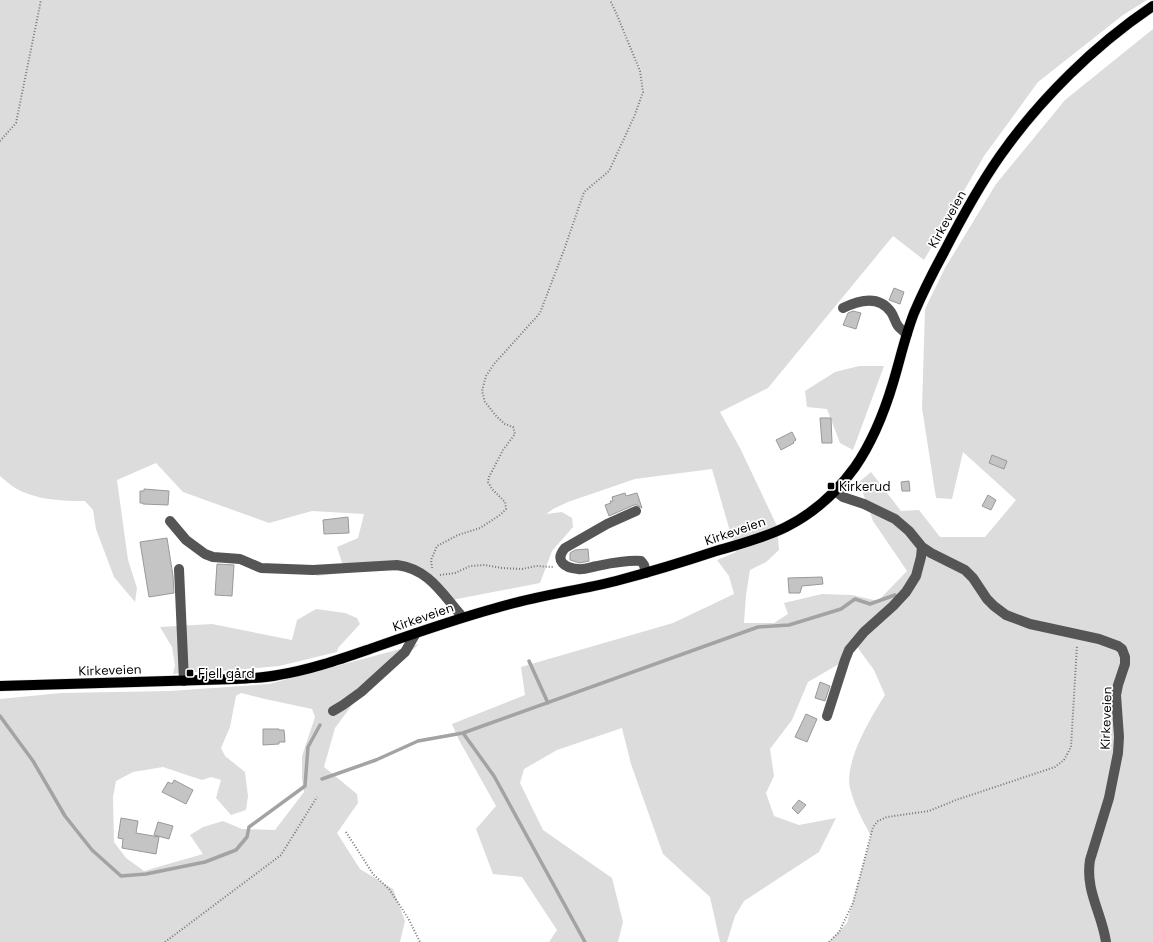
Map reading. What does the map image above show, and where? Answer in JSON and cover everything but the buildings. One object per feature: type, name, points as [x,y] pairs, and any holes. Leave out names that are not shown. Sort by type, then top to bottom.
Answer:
[{"type":"main road","name":"Kirkeveien","points":[[0,686],[258,678],[301,670],[327,664],[497,607],[646,573],[752,541],[784,528],[805,517],[835,491],[854,468],[866,450],[880,420],[893,383],[907,334],[919,302],[948,243],[980,187],[1004,151],[1021,128],[1042,104],[1084,61],[1125,26],[1153,6]]},
{"type":"street","points":[[843,308],[854,303],[870,300],[882,303],[892,313],[898,327],[907,334]]},
{"type":"street","name":"Kirkeveien","points":[[835,491],[843,497],[860,503],[894,519],[909,531],[922,547],[965,570],[987,599],[1006,615],[1030,624],[1099,639],[1122,649],[1125,657],[1125,664],[1116,695],[1119,736],[1118,753],[1109,798],[1090,860],[1089,868],[1090,885],[1104,929],[1106,942]]},
{"type":"street","points":[[636,511],[607,524],[565,548],[561,552],[560,558],[562,563],[567,567],[580,570],[633,560],[641,561],[644,565],[646,573]]},
{"type":"street","points":[[170,521],[186,540],[205,554],[213,557],[240,559],[261,568],[313,570],[397,565],[408,566],[436,579],[460,614],[461,618]]},
{"type":"street","points":[[827,716],[849,650],[864,632],[906,592],[916,576],[922,547]]},
{"type":"street","points":[[179,569],[184,681]]},
{"type":"street","points":[[332,711],[361,692],[405,652],[416,633]]},
{"type":"path","points":[[0,142],[16,122],[41,0]]},
{"type":"path","points":[[567,567],[536,566],[522,569],[485,565],[470,566],[436,579],[431,560],[437,546],[458,535],[480,528],[500,515],[506,509],[505,502],[492,489],[488,482],[502,450],[515,434],[513,427],[505,424],[497,417],[485,402],[482,391],[486,376],[494,364],[540,313],[584,192],[609,171],[634,117],[643,92],[640,71],[618,15],[610,0]]},
{"type":"path","points":[[829,942],[839,932],[853,903],[873,827],[878,821],[886,817],[929,811],[956,800],[1055,767],[1064,760],[1071,747],[1078,634]]},
{"type":"path","points":[[165,942],[281,855],[318,797]]},
{"type":"path","points":[[346,832],[372,874],[389,889],[408,918],[420,942]]},
{"type":"shaded area","points":[[0,0],[1147,0],[1123,15],[1038,82],[984,156],[924,260],[893,236],[768,388],[720,412],[740,448],[777,526],[779,550],[766,562],[750,570],[744,623],[774,623],[788,614],[784,603],[822,594],[852,595],[878,601],[907,571],[873,521],[859,482],[871,472],[901,511],[919,510],[940,537],[985,537],[1016,500],[963,452],[952,499],[936,498],[922,408],[925,309],[945,268],[996,184],[1065,100],[1153,29],[1153,942],[829,942],[847,923],[871,836],[854,801],[850,788],[849,777],[851,766],[860,740],[885,695],[874,670],[852,640],[851,657],[808,682],[792,720],[770,749],[774,776],[766,793],[774,816],[799,825],[836,818],[819,852],[744,901],[735,916],[727,942],[720,942],[710,897],[663,854],[631,764],[622,728],[557,750],[524,769],[520,783],[543,830],[612,878],[623,922],[618,942],[549,942],[557,930],[522,877],[493,874],[476,829],[496,806],[459,740],[452,724],[525,695],[521,667],[673,623],[734,594],[729,576],[717,560],[736,552],[712,469],[635,479],[568,502],[553,509],[546,514],[562,512],[572,518],[573,527],[552,551],[540,583],[457,599],[445,603],[425,581],[410,573],[381,571],[316,576],[320,568],[343,566],[337,547],[358,538],[364,514],[312,511],[269,523],[183,492],[156,463],[117,480],[128,560],[137,588],[135,602],[114,577],[96,529],[93,510],[85,501],[58,500],[31,495],[15,488],[0,476]]},
{"type":"shaded area","points":[[859,366],[884,366],[853,450],[840,443],[827,409],[807,407],[805,391],[835,372]]},
{"type":"shaded area","points":[[316,609],[345,613],[357,618],[360,624],[338,648],[337,652],[279,666],[173,674],[175,665],[172,647],[160,627],[212,624],[292,640],[297,620]]},
{"type":"shaded area","points":[[419,644],[352,705],[335,728],[324,767],[357,794],[358,803],[337,833],[360,869],[393,889],[405,921],[400,942],[0,942],[0,699],[61,693],[170,691],[269,684]],"holes":[[[241,693],[312,709],[315,717],[302,756],[302,778],[304,792],[275,830],[242,829],[223,821],[203,827],[190,835],[203,854],[144,871],[126,858],[114,842],[113,797],[116,781],[133,772],[163,767],[202,780],[211,777],[221,780],[216,798],[231,815],[246,810],[248,796],[245,772],[225,756],[221,748],[230,727],[236,696]]]},
{"type":"waterway","points":[[322,779],[376,760],[418,741],[463,733],[758,627],[789,625],[841,609],[855,599],[870,604],[895,595]]},
{"type":"waterway","points":[[529,661],[548,703]]},
{"type":"waterway","points":[[0,716],[33,761],[65,816],[92,850],[121,876],[146,874],[205,862],[236,850],[247,837],[249,827],[305,786],[308,747],[320,725]]},
{"type":"waterway","points":[[463,733],[494,776],[585,942]]},
{"type":"place","name":"Kirkerud","points":[[831,486]]},
{"type":"place","name":"Fjell gård","points":[[190,673]]}]
